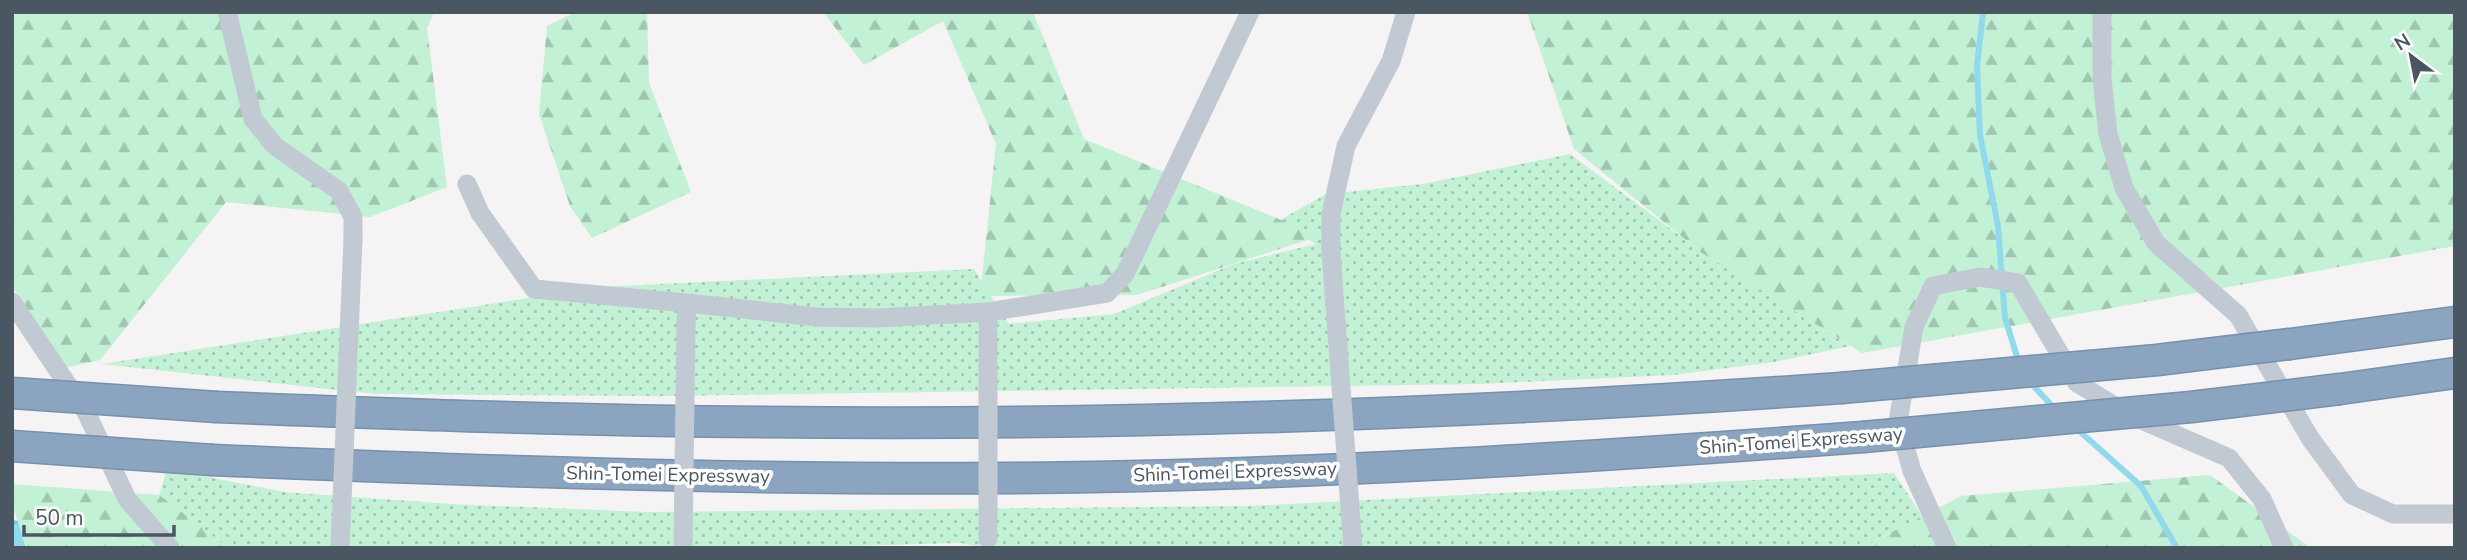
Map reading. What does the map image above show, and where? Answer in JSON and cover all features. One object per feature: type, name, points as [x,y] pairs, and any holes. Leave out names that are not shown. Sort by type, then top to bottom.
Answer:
[{"type":"highway","points":[[12,393],[217,407],[765,422],[1009,421],[1459,409],[1647,401],[2157,360],[2455,322]]},
{"type":"highway","name":"Shin-Tomei Expressway","points":[[12,446],[213,460],[508,473],[1011,478],[1416,466],[1863,437],[2191,407],[2455,373]]},
{"type":"street","points":[[227,12],[253,119],[275,146],[339,191],[354,217],[340,548]]},
{"type":"street","points":[[467,184],[480,213],[534,289],[817,317],[878,318],[988,312],[1107,293],[1125,274],[1250,12]]},
{"type":"street","points":[[1353,548],[1331,253],[1331,214],[1346,146],[1391,61],[1406,12]]},
{"type":"street","points":[[2102,12],[2102,79],[2108,134],[2124,188],[2156,243],[2238,315],[2310,438],[2352,495],[2393,514],[2455,514]]},
{"type":"street","points":[[1947,548],[1912,471],[1898,422],[1914,327],[1933,286],[1980,277],[2018,282],[2077,383],[2128,414],[2229,457],[2262,499],[2284,548]]},
{"type":"street","points":[[12,302],[86,412],[127,499],[170,548]]},
{"type":"street","points":[[683,548],[687,303]]},
{"type":"street","points":[[988,312],[988,544]]},
{"type":"green space","points":[[12,12],[434,12],[427,28],[447,187],[370,217],[226,202],[100,360],[65,368],[12,286]]},
{"type":"green space","points":[[576,12],[647,12],[649,83],[691,192],[592,238],[570,206],[539,114],[547,26]]},
{"type":"green space","points":[[823,12],[1033,12],[1084,139],[1320,236],[1137,295],[980,296],[996,144],[943,21],[864,65]]},
{"type":"green space","points":[[1527,12],[2455,12],[2455,246],[1862,353],[1702,253],[1574,149]]},
{"type":"green space","points":[[1570,154],[1699,250],[1850,346],[1774,362],[1673,375],[1480,384],[663,396],[375,394],[102,364],[600,287],[974,269],[1009,324],[1114,314],[1234,264],[1316,244],[1280,220],[1326,194],[1423,184]]},
{"type":"green space","points":[[167,469],[284,492],[451,504],[648,512],[1250,506],[1894,473],[1922,516],[1861,548],[983,548],[961,543],[779,548],[225,548],[159,495]]},
{"type":"green space","points":[[2210,475],[2311,548],[1861,548],[1961,496]]},
{"type":"green space","points":[[12,484],[159,495],[229,548],[27,548],[12,504]]},
{"type":"water","points":[[12,519],[18,521],[26,548],[12,548]]},
{"type":"waterway","points":[[1983,12],[1977,66],[1980,135],[1998,226],[2005,318],[2019,363]]},
{"type":"waterway","points":[[2029,381],[2055,409]]},
{"type":"waterway","points":[[2076,428],[2141,486],[2177,548]]}]
